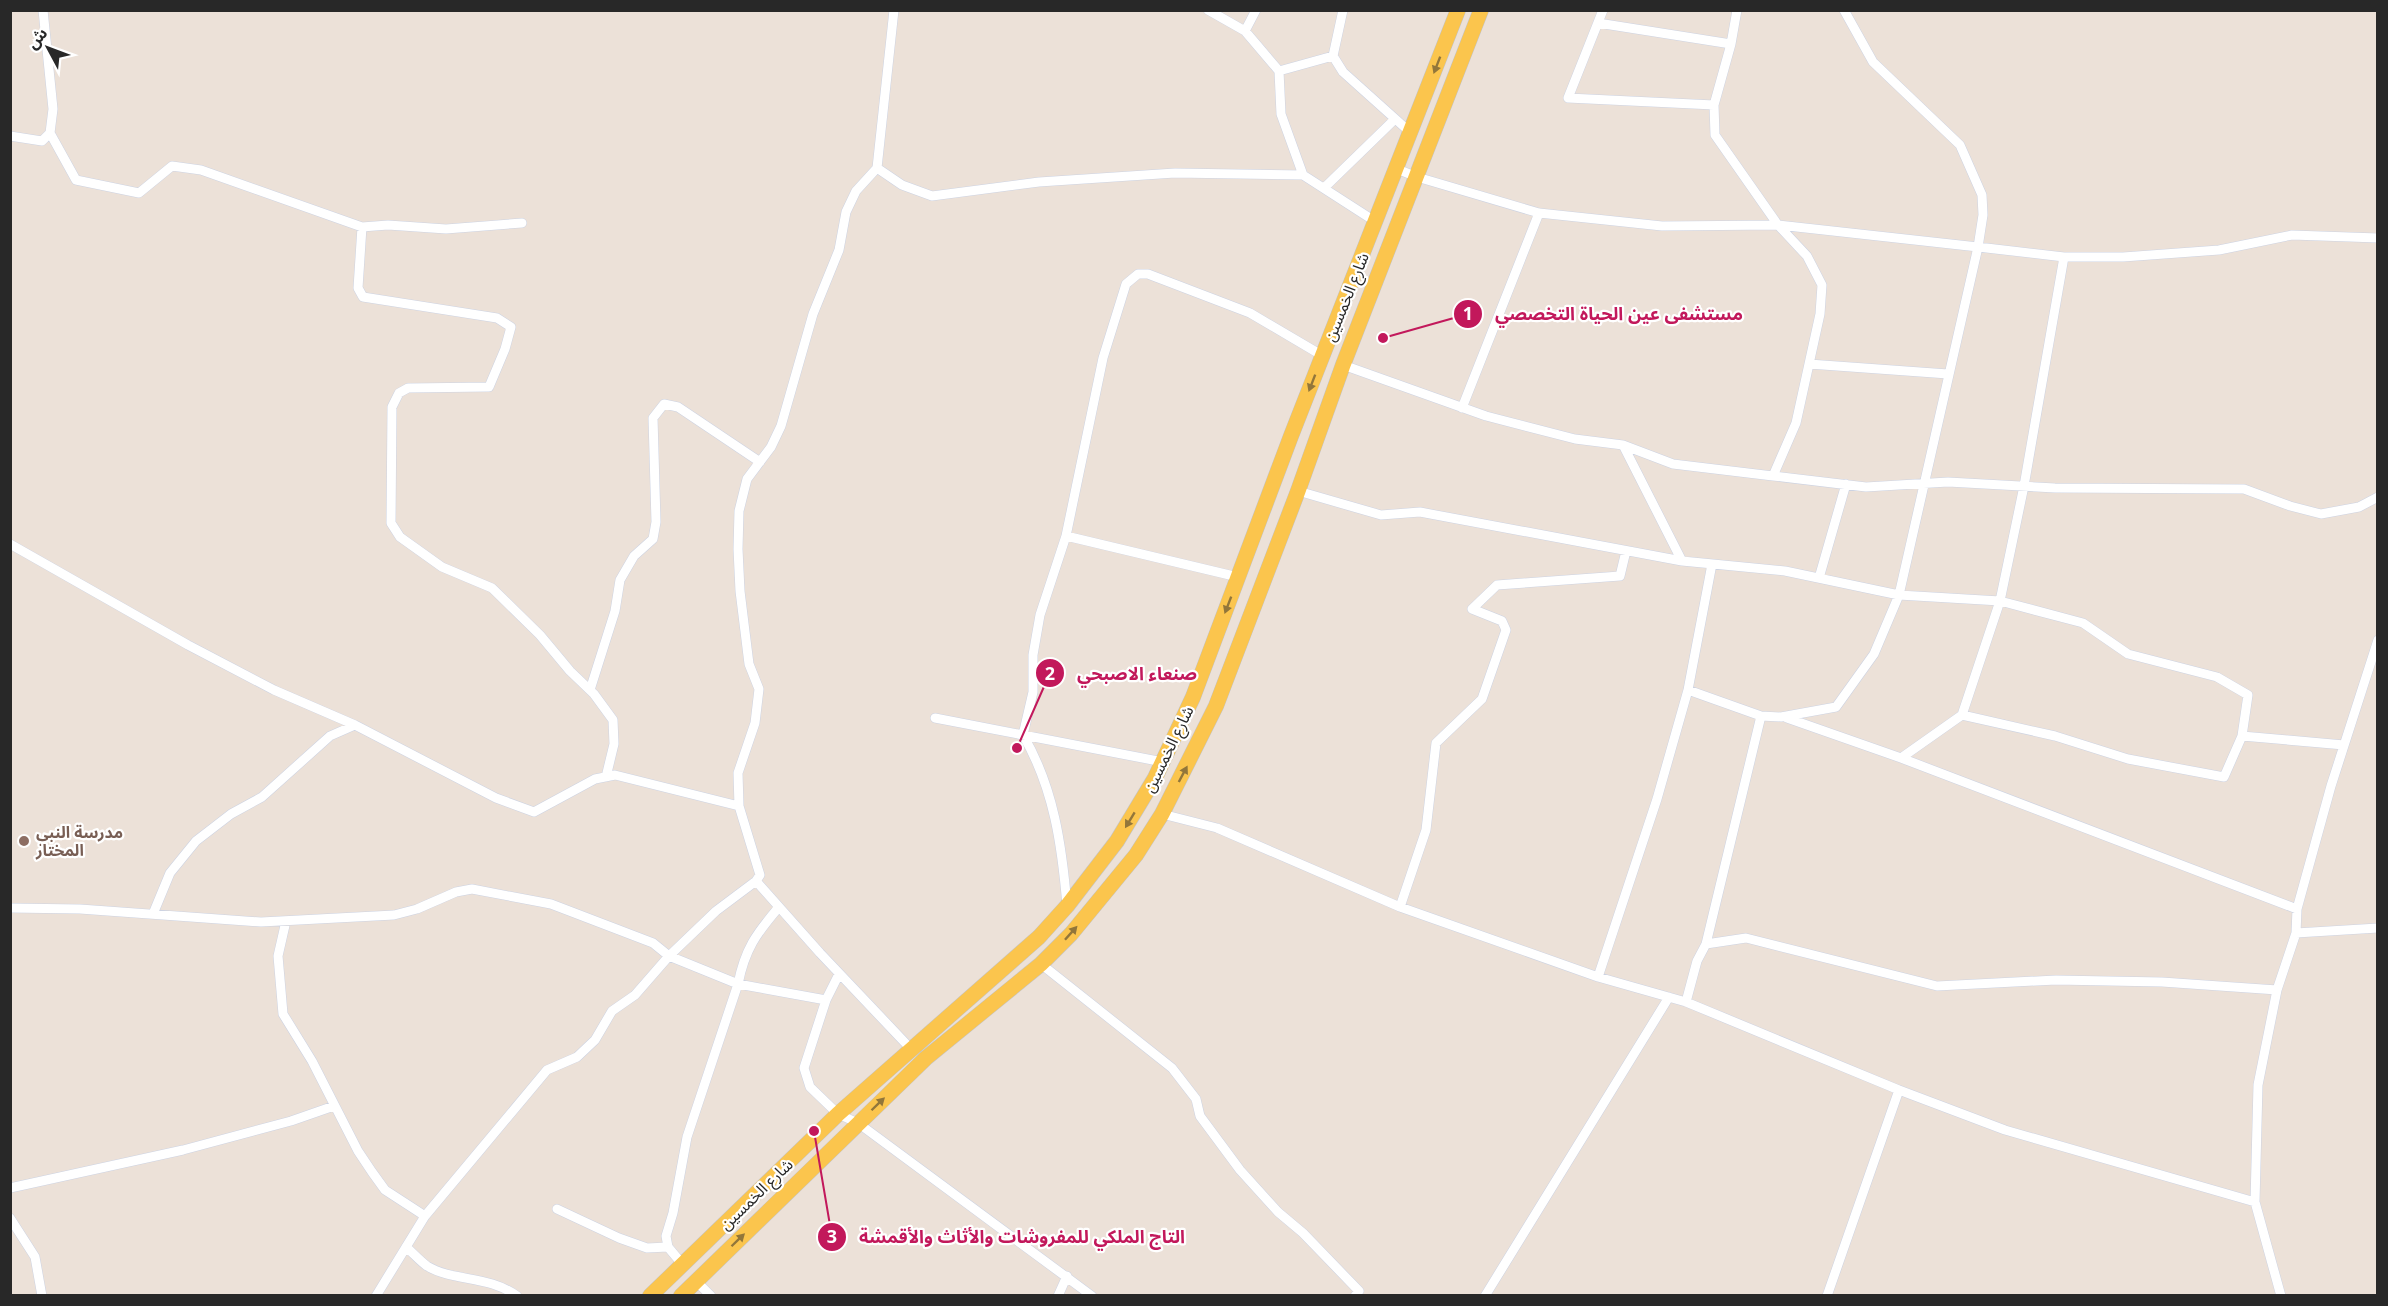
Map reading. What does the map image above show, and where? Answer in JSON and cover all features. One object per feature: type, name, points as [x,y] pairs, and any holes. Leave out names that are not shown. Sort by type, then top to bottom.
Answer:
[{"type":"main road","name":"شارع الخمسين","points":[[651,1296],[838,1114],[1040,937],[1068,906],[1117,841],[1163,762],[1193,697],[1291,436],[1458,10]]},
{"type":"main road","name":"شارع الخمسين","points":[[681,1296],[926,1058],[1041,963],[1071,934],[1136,855],[1162,814],[1216,706],[1343,365],[1481,10]]},
{"type":"main road","points":[[1291,436],[1314,442]]},
{"type":"main road","points":[[1117,841],[1136,855]]},
{"type":"main road","points":[[699,1250],[714,1264]]},
{"type":"street","points":[[43,10],[53,109],[50,133],[76,180],[139,193],[172,166],[201,170],[362,227],[388,225],[446,229],[522,223]]},
{"type":"street","points":[[376,1296],[425,1216],[547,1070],[577,1057],[594,1040],[612,1011],[635,995],[669,956],[716,911],[756,881],[760,875],[739,806],[738,773],[755,723],[759,689],[749,664],[740,591],[739,511],[747,478],[771,447],[781,426],[813,314],[839,250],[846,212],[856,191],[877,168],[894,10]]},
{"type":"street","points":[[1208,10],[1245,31],[1279,71],[1281,114],[1303,175]]},
{"type":"street","points":[[1245,31],[1256,10]]},
{"type":"street","points":[[1343,10],[1333,56],[1343,72],[1411,133]]},
{"type":"street","points":[[1603,10],[1568,98],[1714,105]]},
{"type":"street","points":[[1737,10],[1731,44],[1714,105],[1715,135],[1778,225],[1807,256],[1822,285],[1820,314],[1796,423],[1773,476]]},
{"type":"street","points":[[1688,690],[1761,716],[1784,717],[1836,707],[1874,654],[1899,595],[1978,247],[1983,215],[1982,195],[1960,145],[1873,62],[1844,10]]},
{"type":"street","points":[[1598,23],[1731,44]]},
{"type":"street","points":[[1279,71],[1333,56]]},
{"type":"street","points":[[1324,188],[1395,118]]},
{"type":"street","points":[[10,136],[42,141],[50,133]]},
{"type":"street","points":[[877,168],[902,184],[933,196],[1039,182],[1175,173],[1303,175],[1376,222]]},
{"type":"street","points":[[1397,169],[1539,213],[1662,226],[1778,225],[2064,257],[2123,257],[2219,250],[2292,235],[2378,238]]},
{"type":"street","points":[[1462,408],[1539,213]]},
{"type":"street","points":[[362,227],[358,288],[363,297],[497,318],[511,327],[505,349],[489,387],[408,388],[399,393],[392,407],[391,523],[400,537],[442,567],[492,588],[540,635],[570,671],[590,690],[613,720],[614,744],[606,777]]},
{"type":"street","points":[[1901,758],[1962,715],[2000,601],[2024,486],[2064,257]]},
{"type":"street","points":[[1068,906],[1064,865],[1053,803],[1038,760],[1023,735],[1033,692],[1033,655],[1040,615],[1066,536],[1103,358],[1126,284],[1138,274],[1148,274],[1250,313],[1323,356]]},
{"type":"street","points":[[1809,364],[1948,374]]},
{"type":"street","points":[[1343,365],[1462,408],[1575,440],[1623,446],[1673,464],[1866,487],[1924,482],[2024,486],[2244,489],[2290,506],[2321,514],[2359,507],[2378,497]]},
{"type":"street","points":[[590,690],[615,611],[620,580],[634,556],[653,539],[656,522],[653,418],[664,404],[678,407],[760,462]]},
{"type":"street","points":[[1623,446],[1682,561]]},
{"type":"street","points":[[1819,578],[1846,484]]},
{"type":"street","points":[[1298,490],[1381,515],[1420,512],[1682,561],[1785,571],[1899,595],[2000,601],[2083,623],[2128,654],[2217,677],[2248,695],[2242,736],[2224,777],[2128,759],[2055,736],[1962,715]]},
{"type":"street","points":[[1066,536],[1238,577]]},
{"type":"street","points":[[10,544],[188,645],[274,690],[355,725],[496,798],[534,812],[595,779],[615,775],[739,806]]},
{"type":"street","points":[[1400,907],[1426,830],[1436,743],[1482,699],[1506,630],[1502,621],[1472,609],[1497,585],[1620,576],[1626,551]]},
{"type":"street","points":[[1598,977],[1657,799],[1688,690],[1712,564]]},
{"type":"street","points":[[2281,1296],[2255,1202],[2258,1085],[2277,990],[2296,933],[2297,909],[2344,745],[2378,640]]},
{"type":"street","points":[[1686,1002],[1697,962],[1706,944],[1761,716]]},
{"type":"street","points":[[1784,717],[1901,758],[2297,909]]},
{"type":"street","points":[[935,718],[1163,762]]},
{"type":"street","points":[[153,914],[170,873],[196,841],[231,814],[262,797],[330,736],[355,725]]},
{"type":"street","points":[[2242,736],[2344,745]]},
{"type":"street","points":[[1162,814],[1217,828],[1400,907],[1598,977],[1686,1002],[1899,1090],[2005,1130],[2255,1202]]},
{"type":"street","points":[[756,881],[839,974],[911,1049]]},
{"type":"street","points":[[10,908],[153,914],[261,922],[286,921],[394,915],[417,909],[456,892],[472,889],[551,904],[653,943],[669,956],[738,984],[826,1000]]},
{"type":"street","points":[[683,1265],[668,1246],[666,1236],[673,1213],[687,1137],[738,984],[741,967],[755,935],[779,907]]},
{"type":"street","points":[[286,921],[278,956],[283,1014],[312,1061],[358,1152],[385,1190],[425,1216]]},
{"type":"street","points":[[2296,933],[2378,928]]},
{"type":"street","points":[[1706,944],[1746,938],[1937,986],[2056,980],[2163,982],[2277,990]]},
{"type":"street","points":[[1041,963],[1172,1068],[1196,1099],[1200,1116],[1240,1170],[1278,1212],[1303,1233],[1361,1294]]},
{"type":"street","points":[[839,974],[826,1000],[804,1068],[810,1087],[838,1114],[858,1123],[1092,1296]]},
{"type":"street","points":[[1485,1296],[1669,997]]},
{"type":"street","points":[[1827,1296],[1899,1090]]},
{"type":"street","points":[[10,1188],[183,1149],[291,1121],[334,1106]]},
{"type":"street","points":[[557,1209],[620,1238],[648,1248],[668,1246]]},
{"type":"street","points":[[10,1218],[35,1257],[42,1296]]},
{"type":"street","points":[[406,1246],[428,1266],[465,1278],[495,1283],[517,1296]]},
{"type":"street","points":[[1058,1296],[1067,1276]]},
{"type":"street","points":[[696,1281],[711,1296]]},
{"type":"place","name":"مستشفى عين الحياة التخصصي","points":[[1383,338]]},
{"type":"place","name":"صنعاء الاصبحي","points":[[1017,748]]},
{"type":"place","name":"مدرسة النبي المختار","points":[[24,841]]},
{"type":"place","name":"التاج الملكي للمفروشات والأثاث والأقمشة","points":[[814,1131]]}]
